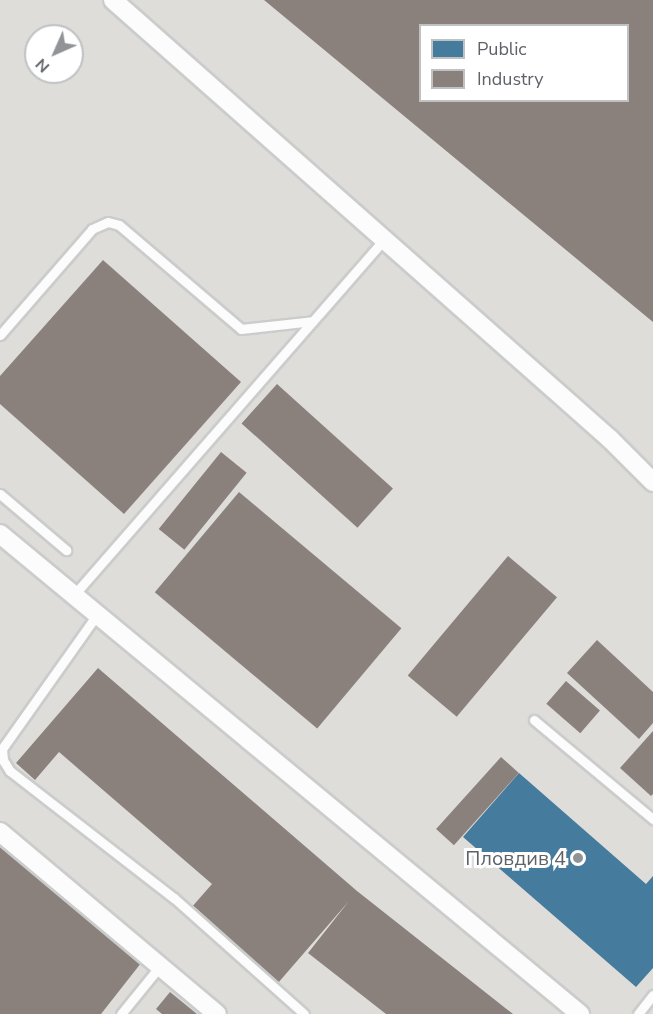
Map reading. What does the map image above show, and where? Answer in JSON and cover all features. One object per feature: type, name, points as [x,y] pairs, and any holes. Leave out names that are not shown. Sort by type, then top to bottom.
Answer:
[{"type":"street","points":[[113,0],[385,238],[610,439],[653,482]]},
{"type":"street","points":[[0,534],[72,597],[580,1014]]},
{"type":"street","points":[[0,832],[216,1014]]},
{"type":"lane","points":[[0,335],[92,229],[108,222],[119,225],[241,329],[313,321]]},
{"type":"lane","points":[[72,597],[385,238]]},
{"type":"lane","points":[[0,494],[66,550]]},
{"type":"lane","points":[[96,616],[2,749],[3,760],[10,771],[174,898],[304,1014]]},
{"type":"lane","points":[[534,720],[653,819]]},
{"type":"lane","points":[[121,1014],[160,966]]},
{"type":"lane","points":[[638,1014],[653,995]]},
{"type":"shaded area","points":[[0,0],[653,0],[653,1014],[0,1014]]},
{"type":"building: Public","points":[[519,773],[646,884],[653,876],[653,968],[636,987],[463,837]]},
{"type":"building: Industry","points":[[264,0],[653,0],[653,322]]},
{"type":"building: Industry","points":[[103,260],[241,382],[124,514],[0,404],[0,376]]},
{"type":"building: Industry","points":[[277,384],[393,488],[357,528],[242,423]]},
{"type":"building: Industry","points":[[221,452],[247,473],[184,550],[159,529]]},
{"type":"building: Industry","points":[[239,492],[401,628],[317,729],[155,592]]},
{"type":"building: Industry","points":[[508,556],[557,597],[457,717],[408,676]]},
{"type":"building: Industry","points":[[597,640],[653,692],[653,723],[639,739],[567,673]]},
{"type":"building: Industry","points":[[98,668],[357,891],[513,1014],[386,1014],[308,953],[349,901],[278,983],[191,908],[212,884],[59,752],[35,780],[16,763]]},
{"type":"building: Industry","points":[[566,681],[600,711],[580,733],[546,704]]},
{"type":"building: Industry","points":[[653,731],[653,794],[651,796],[620,768]]},
{"type":"building: Industry","points":[[501,757],[519,773],[454,845],[436,829]]},
{"type":"building: Industry","points":[[0,839],[145,958],[101,1014],[0,1014]]},
{"type":"building: Industry","points":[[170,992],[197,1014],[162,1014],[156,1009]]},
{"type":"place","name":"Пловдив 4","points":[[578,858]]}]
